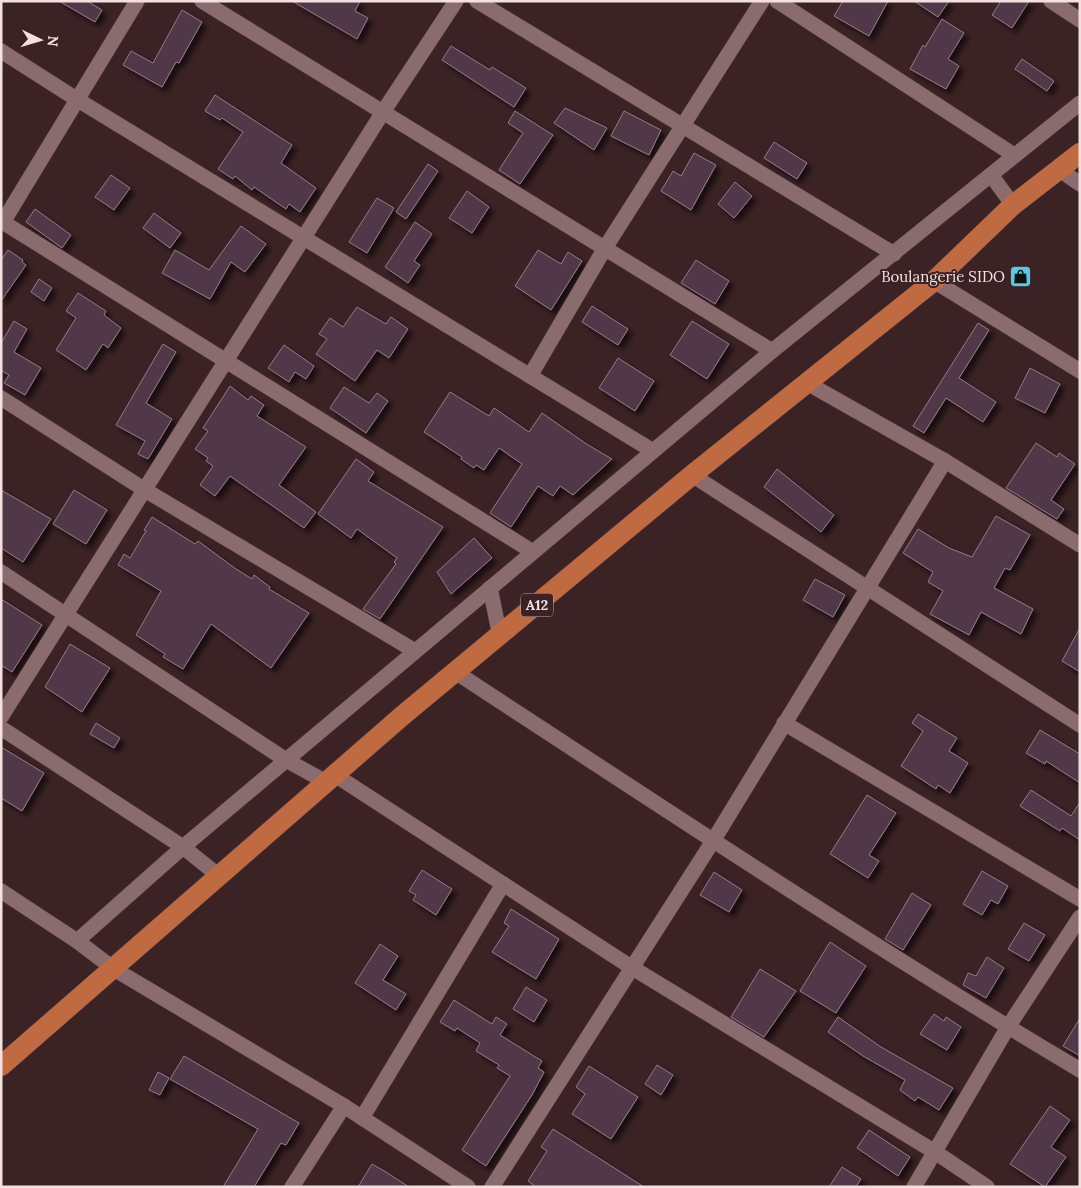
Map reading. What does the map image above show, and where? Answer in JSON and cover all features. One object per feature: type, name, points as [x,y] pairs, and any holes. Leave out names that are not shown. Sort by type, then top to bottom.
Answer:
[{"type":"main road","name":"A12","points":[[1,1066],[402,716],[692,475],[934,281],[1013,205],[1080,153]]},
{"type":"street","points":[[137,1],[2,221],[533,552]]},
{"type":"street","points":[[202,1],[772,351]]},
{"type":"street","points":[[1,717],[383,112],[456,1]]},
{"type":"street","points":[[477,1],[894,254]]},
{"type":"street","points":[[530,376],[605,248],[762,1]]},
{"type":"street","points":[[777,1],[1014,155]]},
{"type":"street","points":[[1051,1],[1080,20]]},
{"type":"street","points":[[1,51],[78,100],[653,450]]},
{"type":"street","points":[[77,941],[183,847],[653,450],[772,351],[1080,103]]},
{"type":"street","points":[[1060,170],[1080,184]]},
{"type":"street","points":[[990,175],[1013,205]]},
{"type":"street","points":[[934,281],[1080,371]]},
{"type":"street","points":[[807,383],[945,461],[1080,545]]},
{"type":"street","points":[[1,398],[145,490],[415,651]]},
{"type":"street","points":[[492,1187],[713,840],[945,461]]},
{"type":"street","points":[[692,475],[1080,725]]},
{"type":"street","points":[[1,572],[67,613],[286,760],[330,779],[503,884],[631,967],[935,1152],[987,1187]]},
{"type":"street","points":[[490,588],[500,636]]},
{"type":"street","points":[[457,672],[713,840],[1008,1027],[1080,1070]]},
{"type":"street","points":[[784,723],[1080,899]]},
{"type":"street","points":[[1,728],[183,847],[219,876]]},
{"type":"street","points":[[362,1118],[503,884]]},
{"type":"street","points":[[1,891],[77,941],[114,969],[344,1106],[468,1187]]},
{"type":"street","points":[[914,1187],[1008,1027],[1080,916]]},
{"type":"street","points":[[292,1187],[344,1106]]},
{"type":"building","points":[[59,1],[87,1],[102,10],[95,22]]},
{"type":"building","points":[[292,1],[360,1],[355,11],[368,18],[357,39]]},
{"type":"building","points":[[843,1],[888,1],[869,36],[834,16]]},
{"type":"building","points":[[914,1],[949,1],[938,17]]},
{"type":"building","points":[[1001,1],[1029,1],[1012,28],[992,15]]},
{"type":"building","points":[[182,10],[202,22],[179,63],[176,62],[162,87],[123,65],[131,51],[153,63]]},
{"type":"building","points":[[942,19],[964,33],[948,59],[959,66],[946,89],[910,69],[923,45],[925,47]]},
{"type":"building","points":[[451,46],[490,70],[492,67],[526,88],[514,107],[442,60]]},
{"type":"building","points":[[1022,59],[1054,81],[1047,91],[1015,69]]},
{"type":"building","points":[[215,95],[292,145],[281,163],[316,188],[300,212],[289,204],[286,209],[254,187],[252,190],[235,176],[233,179],[218,169],[243,132],[222,118],[220,120],[205,111]]},
{"type":"building","points":[[565,108],[607,128],[594,150],[554,123]]},
{"type":"building","points":[[515,111],[553,135],[520,184],[499,170],[523,133],[508,123]]},
{"type":"building","points":[[624,111],[661,130],[649,155],[611,136]]},
{"type":"building","points":[[774,142],[807,163],[797,179],[764,158]]},
{"type":"building","points":[[694,153],[716,165],[691,210],[661,191],[673,171],[681,176]]},
{"type":"building","points":[[428,164],[438,171],[406,219],[396,212]]},
{"type":"building","points":[[111,175],[130,188],[114,210],[95,197]]},
{"type":"building","points":[[735,182],[752,196],[734,218],[718,204]]},
{"type":"building","points":[[467,191],[489,207],[472,233],[449,218]]},
{"type":"building","points":[[377,198],[394,208],[367,253],[349,242]]},
{"type":"building","points":[[35,209],[71,235],[62,248],[26,222]]},
{"type":"building","points":[[154,213],[181,233],[170,248],[143,228]]},
{"type":"building","points":[[415,222],[432,234],[414,261],[420,265],[408,283],[385,267]]},
{"type":"building","points":[[241,226],[266,244],[245,272],[231,262],[210,299],[162,273],[175,250],[209,270]]},
{"type":"building","points":[[8,250],[23,260],[22,262],[26,265],[1,301],[1,260]]},
{"type":"building","points":[[538,250],[561,264],[568,252],[582,261],[551,310],[515,286]]},
{"type":"building","points":[[696,260],[729,281],[715,304],[681,283]]},
{"type":"building","points":[[39,279],[52,288],[44,301],[31,292]]},
{"type":"building","points":[[78,293],[106,311],[104,315],[121,328],[108,348],[103,344],[86,370],[56,350],[76,318],[66,311]]},
{"type":"building","points":[[592,306],[628,329],[618,345],[582,322]]},
{"type":"building","points":[[357,307],[386,324],[391,317],[408,329],[389,358],[377,350],[355,381],[316,354],[327,339],[319,334],[330,318],[343,327]]},
{"type":"building","points":[[14,321],[27,329],[14,352],[41,368],[25,395],[4,383],[9,375],[2,371],[1,373],[1,343]]},
{"type":"building","points":[[692,321],[729,344],[707,379],[670,355]]},
{"type":"building","points":[[978,323],[989,330],[959,378],[996,402],[983,422],[946,398],[924,433],[913,426]]},
{"type":"building","points":[[163,344],[176,352],[146,403],[172,419],[148,459],[138,454],[145,441],[116,425]]},
{"type":"building","points":[[284,345],[314,366],[306,379],[295,372],[289,382],[268,368]]},
{"type":"building","points":[[618,358],[654,381],[635,411],[599,388]]},
{"type":"building","points":[[1030,368],[1060,384],[1045,413],[1015,398]]},
{"type":"building","points":[[230,386],[248,400],[251,396],[264,405],[257,416],[306,447],[279,485],[316,512],[304,528],[230,476],[215,496],[200,485],[213,466],[206,461],[208,458],[195,449],[208,431],[203,428]]},
{"type":"building","points":[[344,387],[369,403],[377,393],[388,401],[366,433],[330,408]]},
{"type":"building","points":[[450,392],[489,416],[494,408],[529,432],[542,413],[612,459],[573,495],[560,486],[553,496],[538,486],[511,527],[490,513],[522,464],[499,448],[484,470],[476,465],[474,468],[461,459],[462,457],[424,432]]},
{"type":"building","points":[[1036,443],[1057,457],[1059,453],[1075,464],[1051,500],[1064,509],[1057,519],[1006,488]]},
{"type":"building","points":[[356,459],[374,472],[368,481],[443,527],[380,619],[363,609],[396,564],[394,562],[397,558],[357,529],[351,538],[318,514]]},
{"type":"building","points":[[777,469],[834,515],[821,532],[764,487]]},
{"type":"building","points":[[1,490],[51,519],[23,562],[1,548]]},
{"type":"building","points":[[74,490],[107,510],[86,544],[53,524]]},
{"type":"building","points":[[996,516],[1030,535],[1010,570],[1005,568],[994,588],[1033,609],[1021,634],[981,612],[969,635],[930,614],[943,591],[928,582],[933,572],[903,553],[918,529],[949,548],[972,557]]},
{"type":"building","points":[[152,517],[195,544],[198,541],[252,579],[254,575],[270,587],[269,589],[309,613],[271,668],[211,624],[183,669],[163,657],[165,654],[136,635],[161,591],[118,565],[124,554],[130,558]]},
{"type":"building","points":[[474,538],[492,558],[451,594],[437,572]]},
{"type":"building","points":[[815,579],[845,595],[833,617],[803,600]]},
{"type":"building","points":[[1,599],[42,625],[12,672],[1,665]]},
{"type":"building","points":[[1080,628],[1080,672],[1062,661]]},
{"type":"building","points":[[70,644],[110,668],[82,712],[45,687]]},
{"type":"building","points":[[918,714],[957,738],[949,751],[968,763],[950,793],[938,785],[936,789],[901,766],[923,731],[912,723]]},
{"type":"building","points":[[96,723],[120,738],[114,748],[90,734]]},
{"type":"building","points":[[1040,730],[1080,754],[1080,783],[1046,761],[1045,764],[1026,753]]},
{"type":"building","points":[[1,747],[44,773],[22,811],[1,798]]},
{"type":"building","points":[[1031,790],[1071,816],[1080,802],[1080,840],[1062,828],[1060,831],[1020,806]]},
{"type":"building","points":[[867,795],[896,813],[869,855],[879,861],[868,878],[830,854]]},
{"type":"building","points":[[422,870],[452,889],[436,915],[413,900],[416,895],[409,891]]},
{"type":"building","points":[[982,871],[1008,886],[998,904],[991,900],[982,915],[963,904]]},
{"type":"building","points":[[714,872],[742,890],[729,912],[700,895]]},
{"type":"building","points":[[912,893],[931,905],[903,950],[885,939]]},
{"type":"building","points":[[511,909],[559,939],[536,979],[492,952],[509,926],[504,923]]},
{"type":"building","points":[[1024,923],[1045,935],[1029,961],[1008,949]]},
{"type":"building","points":[[830,942],[866,966],[836,1013],[800,991]]},
{"type":"building","points":[[380,944],[398,956],[383,980],[406,994],[396,1010],[355,983]]},
{"type":"building","points":[[987,957],[1004,968],[986,998],[963,985],[968,973],[976,976]]},
{"type":"building","points":[[760,969],[796,991],[764,1037],[731,1017]]},
{"type":"building","points":[[526,987],[547,1000],[534,1022],[513,1009]]},
{"type":"building","points":[[454,1000],[492,1024],[496,1017],[507,1024],[500,1035],[542,1061],[538,1068],[544,1072],[532,1095],[486,1166],[462,1150],[510,1076],[497,1068],[499,1065],[476,1051],[480,1043],[457,1028],[455,1031],[440,1022]]},
{"type":"building","points":[[934,1014],[944,1021],[946,1017],[961,1027],[947,1050],[920,1034]]},
{"type":"building","points":[[838,1017],[881,1047],[953,1088],[939,1110],[918,1097],[915,1101],[900,1090],[905,1080],[863,1056],[828,1032]]},
{"type":"building","points":[[1080,1018],[1080,1056],[1063,1046]]},
{"type":"building","points":[[184,1056],[299,1123],[286,1145],[281,1143],[254,1187],[223,1187],[258,1129],[170,1079]]},
{"type":"building","points":[[657,1065],[673,1075],[661,1095],[645,1084]]},
{"type":"building","points":[[589,1066],[638,1097],[611,1139],[572,1114],[585,1094],[576,1087]]},
{"type":"building","points":[[158,1072],[169,1078],[160,1095],[149,1090]]},
{"type":"building","points":[[1050,1106],[1070,1120],[1051,1147],[1066,1157],[1045,1187],[1010,1164]]},
{"type":"building","points":[[553,1129],[644,1187],[536,1187],[528,1181],[547,1151],[541,1147]]},
{"type":"building","points":[[869,1130],[910,1157],[898,1176],[857,1148]]},
{"type":"building","points":[[372,1164],[386,1172],[409,1187],[358,1187]]},
{"type":"building","points":[[842,1167],[861,1179],[856,1187],[829,1187]]},
{"type":"place","name":"Boulangerie SIDO","points":[[1021,276]]}]
